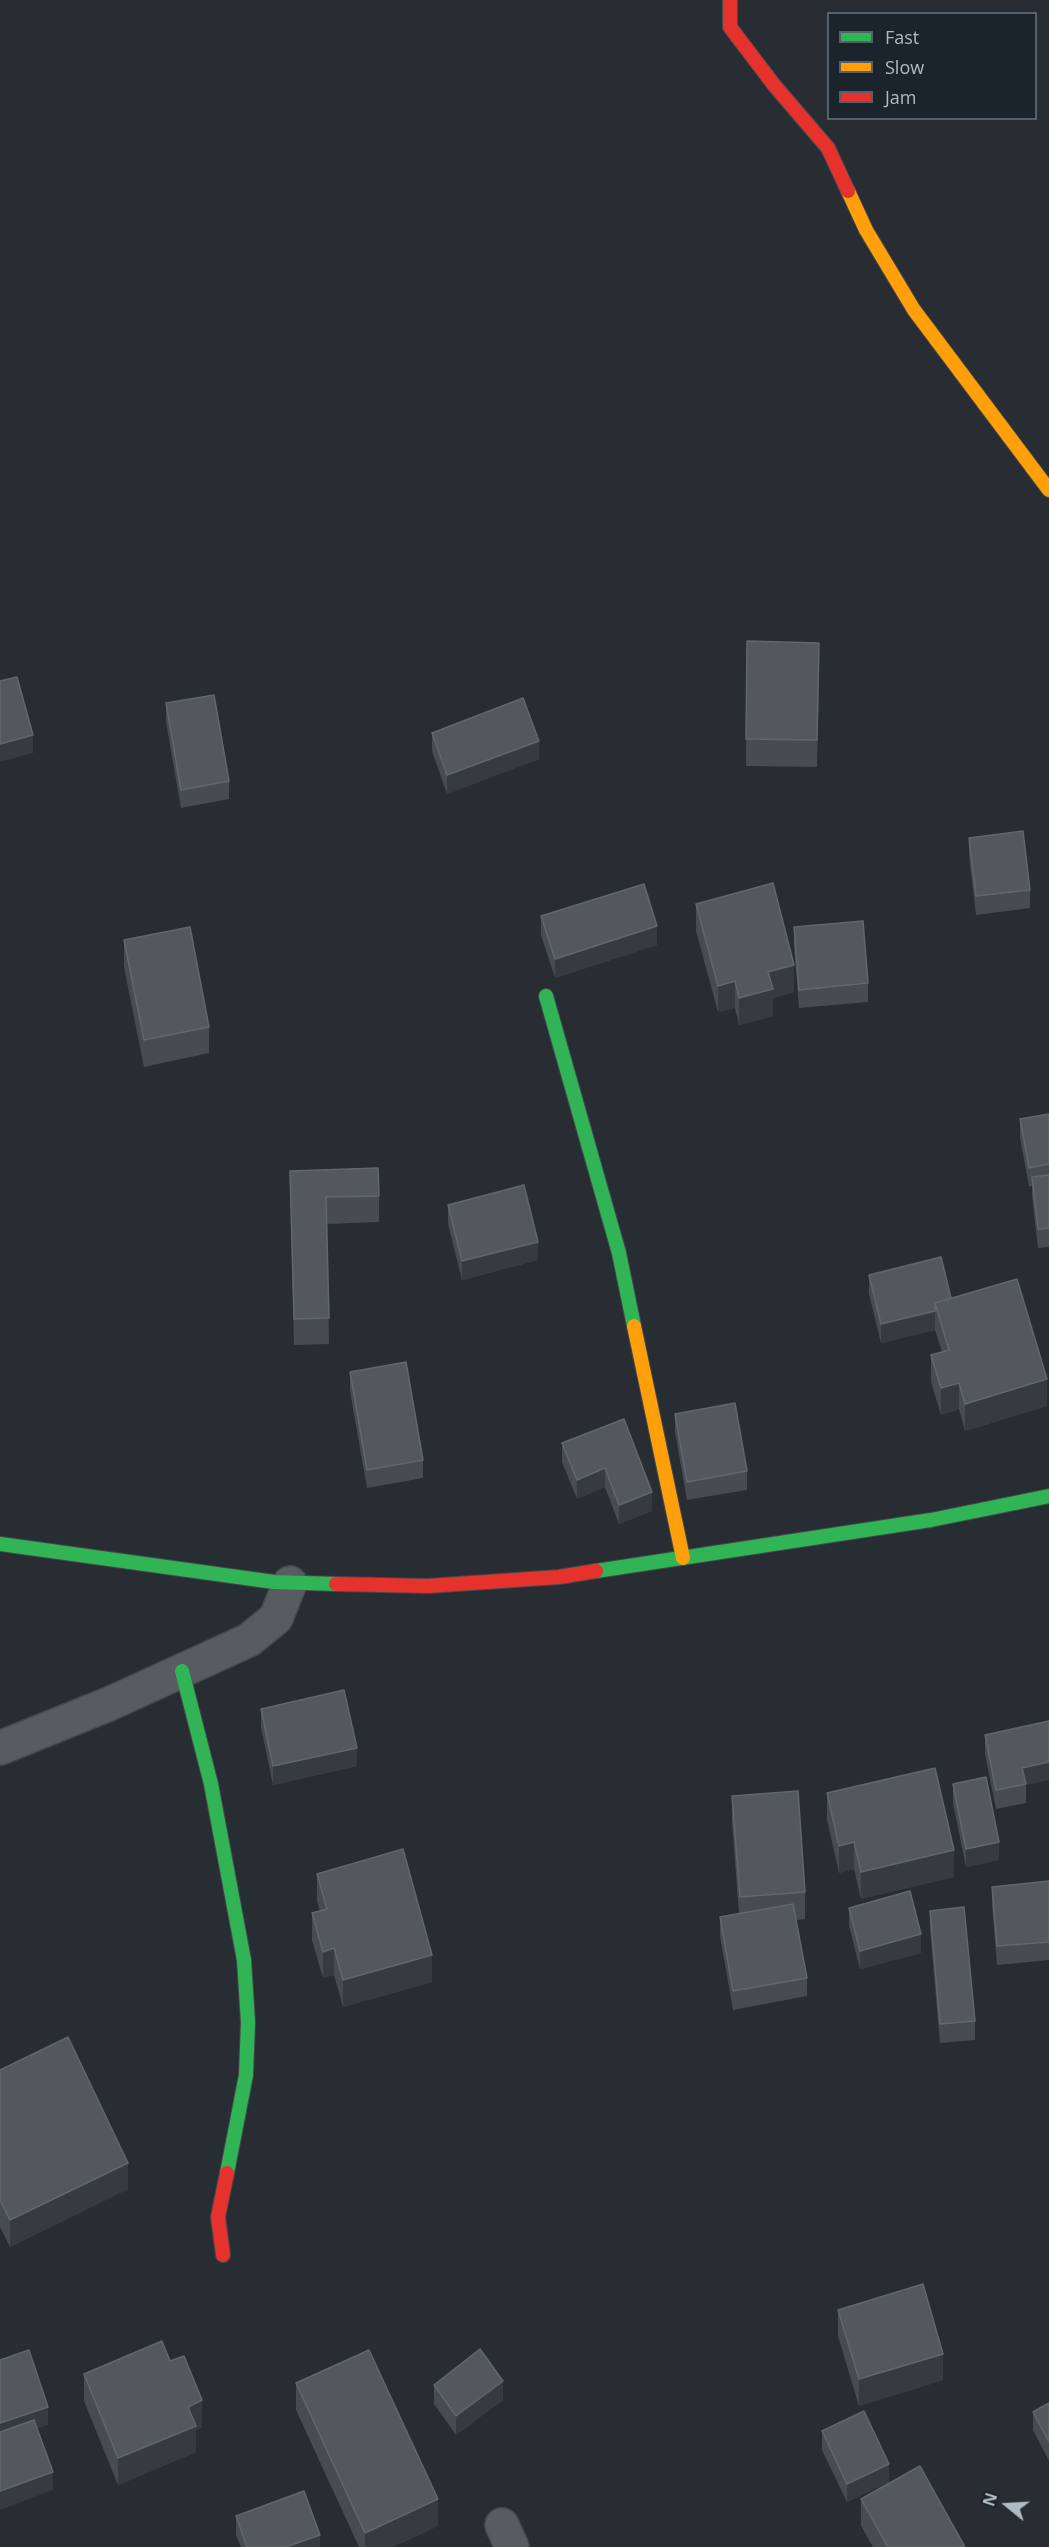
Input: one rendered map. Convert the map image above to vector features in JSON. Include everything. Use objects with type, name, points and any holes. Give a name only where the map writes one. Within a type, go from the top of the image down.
[{"type":"street","points":[[730,0],[730,27],[774,85],[828,148],[866,230],[914,310],[1049,490]]},
{"type":"street","points":[[546,996],[619,1252],[683,1558]]},
{"type":"street","points":[[0,1544],[290,1583],[428,1586],[559,1577],[931,1520],[1049,1496]]},
{"type":"street","points":[[0,1748],[109,1704],[249,1640],[276,1618],[290,1583]]},
{"type":"street","points":[[182,1671],[211,1784],[244,1960],[249,2022],[246,2075],[218,2217],[223,2255]]},
{"type":"building","points":[[747,641],[819,643],[817,740],[746,739]]},
{"type":"building","points":[[17,677],[33,735],[0,744],[0,681]]},
{"type":"building","points":[[214,695],[229,781],[181,790],[166,703]]},
{"type":"building","points":[[523,698],[539,741],[447,775],[432,733]]},
{"type":"building","points":[[1023,831],[1030,890],[976,896],[969,838]]},
{"type":"building","points":[[773,883],[794,965],[768,972],[773,989],[739,998],[735,981],[718,986],[696,904]]},
{"type":"building","points":[[644,884],[657,926],[555,959],[541,916]]},
{"type":"building","points":[[863,921],[868,983],[799,990],[794,927]]},
{"type":"building","points":[[190,927],[209,1027],[144,1040],[124,940]]},
{"type":"building","points":[[1049,1114],[1049,1164],[1029,1168],[1020,1119]]},
{"type":"building","points":[[378,1168],[379,1196],[326,1197],[329,1318],[294,1319],[290,1171]]},
{"type":"building","points":[[1049,1175],[1049,1228],[1038,1229],[1032,1177]]},
{"type":"building","points":[[524,1185],[538,1242],[462,1261],[448,1205]]},
{"type":"building","points":[[941,1257],[951,1298],[935,1303],[935,1311],[881,1324],[869,1275]]},
{"type":"building","points":[[1017,1279],[1047,1379],[965,1404],[959,1383],[941,1388],[931,1355],[949,1350],[935,1303]]},
{"type":"building","points":[[406,1362],[423,1460],[367,1470],[350,1372]]},
{"type":"building","points":[[735,1403],[747,1471],[687,1482],[675,1414]]},
{"type":"building","points":[[624,1419],[652,1492],[619,1505],[605,1468],[577,1480],[562,1443]]},
{"type":"building","points":[[344,1690],[357,1748],[273,1766],[261,1709]]},
{"type":"building","points":[[1049,1721],[1049,1762],[1022,1768],[1026,1784],[996,1790],[985,1735]]},
{"type":"building","points":[[935,1768],[954,1850],[861,1872],[854,1842],[839,1846],[827,1793]]},
{"type":"building","points":[[986,1777],[999,1842],[966,1849],[953,1784]]},
{"type":"building","points":[[798,1791],[805,1892],[740,1897],[732,1796]]},
{"type":"building","points":[[403,1849],[432,1955],[343,1980],[334,1948],[323,1952],[312,1913],[327,1909],[317,1874]]},
{"type":"building","points":[[1049,1881],[1049,1942],[997,1946],[992,1887]]},
{"type":"building","points":[[910,1891],[921,1934],[860,1951],[849,1908]]},
{"type":"building","points":[[793,1904],[807,1978],[733,1991],[720,1917]]},
{"type":"building","points":[[964,1907],[975,2021],[940,2024],[930,1911]]},
{"type":"building","points":[[68,2037],[128,2163],[10,2220],[0,2200],[0,2070]]},
{"type":"building","points":[[923,2284],[943,2354],[859,2379],[838,2310]]},
{"type":"building","points":[[162,2341],[170,2361],[184,2356],[202,2400],[188,2407],[196,2426],[118,2458],[84,2374]]},
{"type":"building","points":[[480,2349],[503,2381],[456,2416],[434,2385]]},
{"type":"building","points":[[29,2350],[48,2407],[0,2423],[0,2360]]},
{"type":"building","points":[[369,2350],[438,2499],[365,2533],[296,2383]]},
{"type":"building","points":[[1049,2403],[1049,2442],[1033,2412]]},
{"type":"building","points":[[864,2411],[889,2464],[847,2484],[822,2431]]},
{"type":"building","points":[[34,2420],[53,2472],[0,2491],[0,2432]]},
{"type":"building","points":[[920,2466],[965,2547],[888,2547],[861,2499]]},
{"type":"building","points":[[304,2491],[320,2535],[286,2547],[247,2547],[236,2516]]},
{"type":"traffic: fast","points":[[546,996],[619,1253],[634,1326]]},
{"type":"traffic: fast","points":[[596,1571],[931,1520],[1049,1496]]},
{"type":"traffic: fast","points":[[0,1544],[274,1582],[336,1584]]},
{"type":"traffic: fast","points":[[182,1671],[211,1784],[244,1960],[248,2022],[246,2075],[227,2173]]},
{"type":"traffic: slow","points":[[848,191],[866,230],[914,310],[1049,490]]},
{"type":"traffic: slow","points":[[634,1326],[683,1558]]},
{"type":"traffic: jam","points":[[730,0],[730,27],[774,85],[828,148],[848,191]]},
{"type":"traffic: jam","points":[[336,1584],[428,1586],[559,1577],[596,1571]]},
{"type":"traffic: jam","points":[[223,2255],[218,2217],[227,2173]]}]
